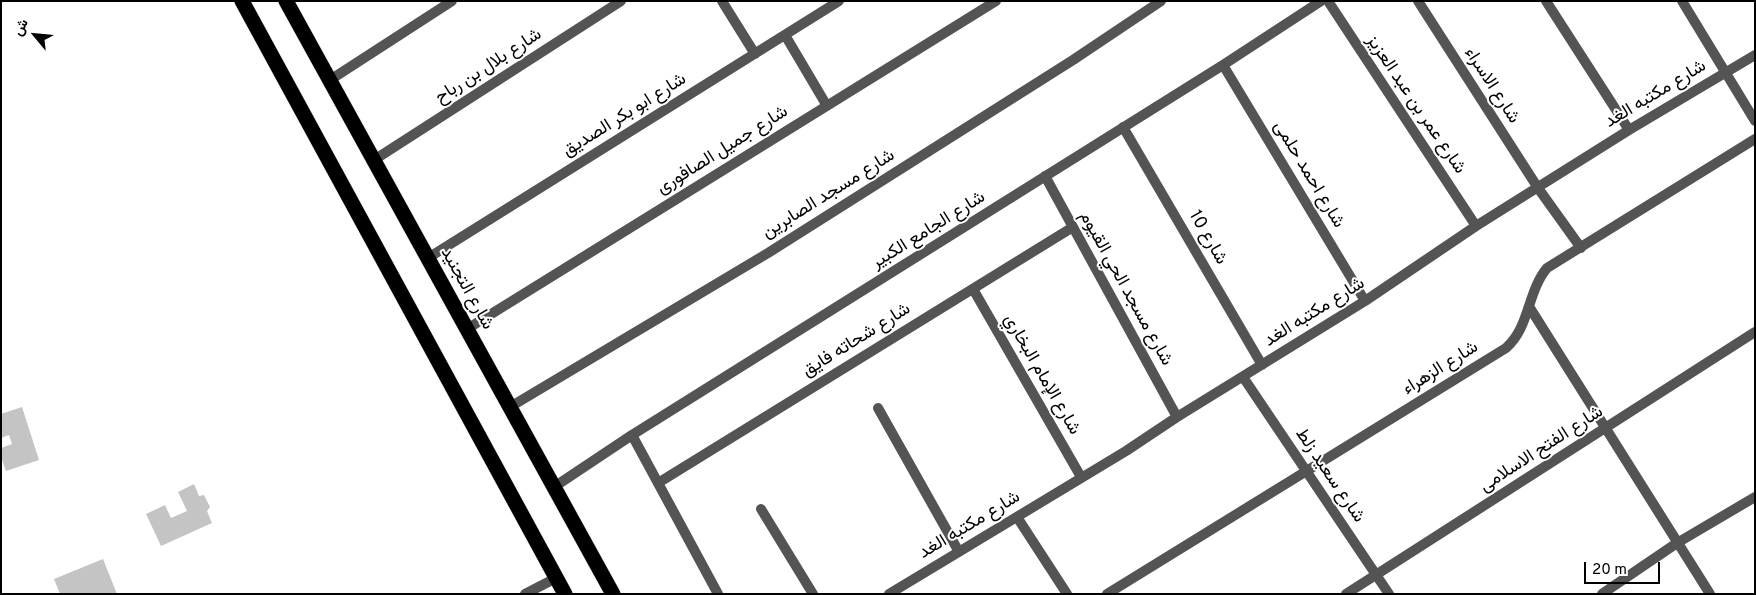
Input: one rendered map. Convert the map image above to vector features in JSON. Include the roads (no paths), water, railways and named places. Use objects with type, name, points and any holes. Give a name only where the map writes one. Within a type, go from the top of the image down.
[{"type":"highway","points":[[242,1],[565,594]]},
{"type":"highway","name":"شارع التجنيد","points":[[286,1],[612,594]]},
{"type":"street","points":[[330,80],[452,1]]},
{"type":"street","name":"شارع بلال بن رباح","points":[[374,160],[621,1]]},
{"type":"street","points":[[722,1],[755,54]]},
{"type":"street","name":"شارع ابو بكر الصديق","points":[[428,258],[839,1]]},
{"type":"street","name":"شارع جميل الصافورى","points":[[467,329],[996,1]]},
{"type":"street","name":"شارع مسجد الصابرين","points":[[510,407],[768,253],[1073,60],[1161,1]]},
{"type":"street","name":"شارع الجامع الكبير","points":[[554,487],[632,435],[1224,65],[1321,1]]},
{"type":"street","name":"شارع عمر بن عبد العزيز","points":[[1328,1],[1476,226]]},
{"type":"street","name":"شارع الاسراء","points":[[1418,1],[1538,188],[1581,248]]},
{"type":"street","points":[[1546,1],[1630,130]]},
{"type":"street","points":[[1682,1],[1755,121]]},
{"type":"street","points":[[786,35],[827,106]]},
{"type":"street","name":"شارع مكتبه الغد","points":[[889,594],[1126,451],[1177,417],[1365,301],[1476,226],[1755,55]]},
{"type":"street","name":"شارع احمد حلمى","points":[[1224,65],[1365,301]]},
{"type":"street","name":"شارع 10","points":[[1124,127],[1262,365]]},
{"type":"street","name":"شارع الزهراء","points":[[1107,594],[1506,348],[1514,340],[1530,308],[1538,278],[1547,268],[1755,139]]},
{"type":"street","name":"شارع مسجد الحي القيوم","points":[[1045,176],[1177,417]]},
{"type":"street","name":"شارع شحاته فايق","points":[[658,483],[1073,227]]},
{"type":"street","name":"شارع الإمام البخاري","points":[[973,289],[1081,477]]},
{"type":"street","points":[[1530,308],[1710,594]]},
{"type":"street","name":"شارع الفتح الاسلامى","points":[[1346,594],[1755,332]]},
{"type":"street","name":"شارع سعيد زلط","points":[[1243,377],[1389,594]]},
{"type":"street","points":[[878,408],[958,552]]},
{"type":"street","points":[[632,435],[718,594]]},
{"type":"street","points":[[1602,594],[1678,543],[1755,497]]},
{"type":"street","points":[[762,509],[813,594]]},
{"type":"street","points":[[1016,518],[1067,594]]},
{"type":"street","points":[[525,594],[556,578]]}]
